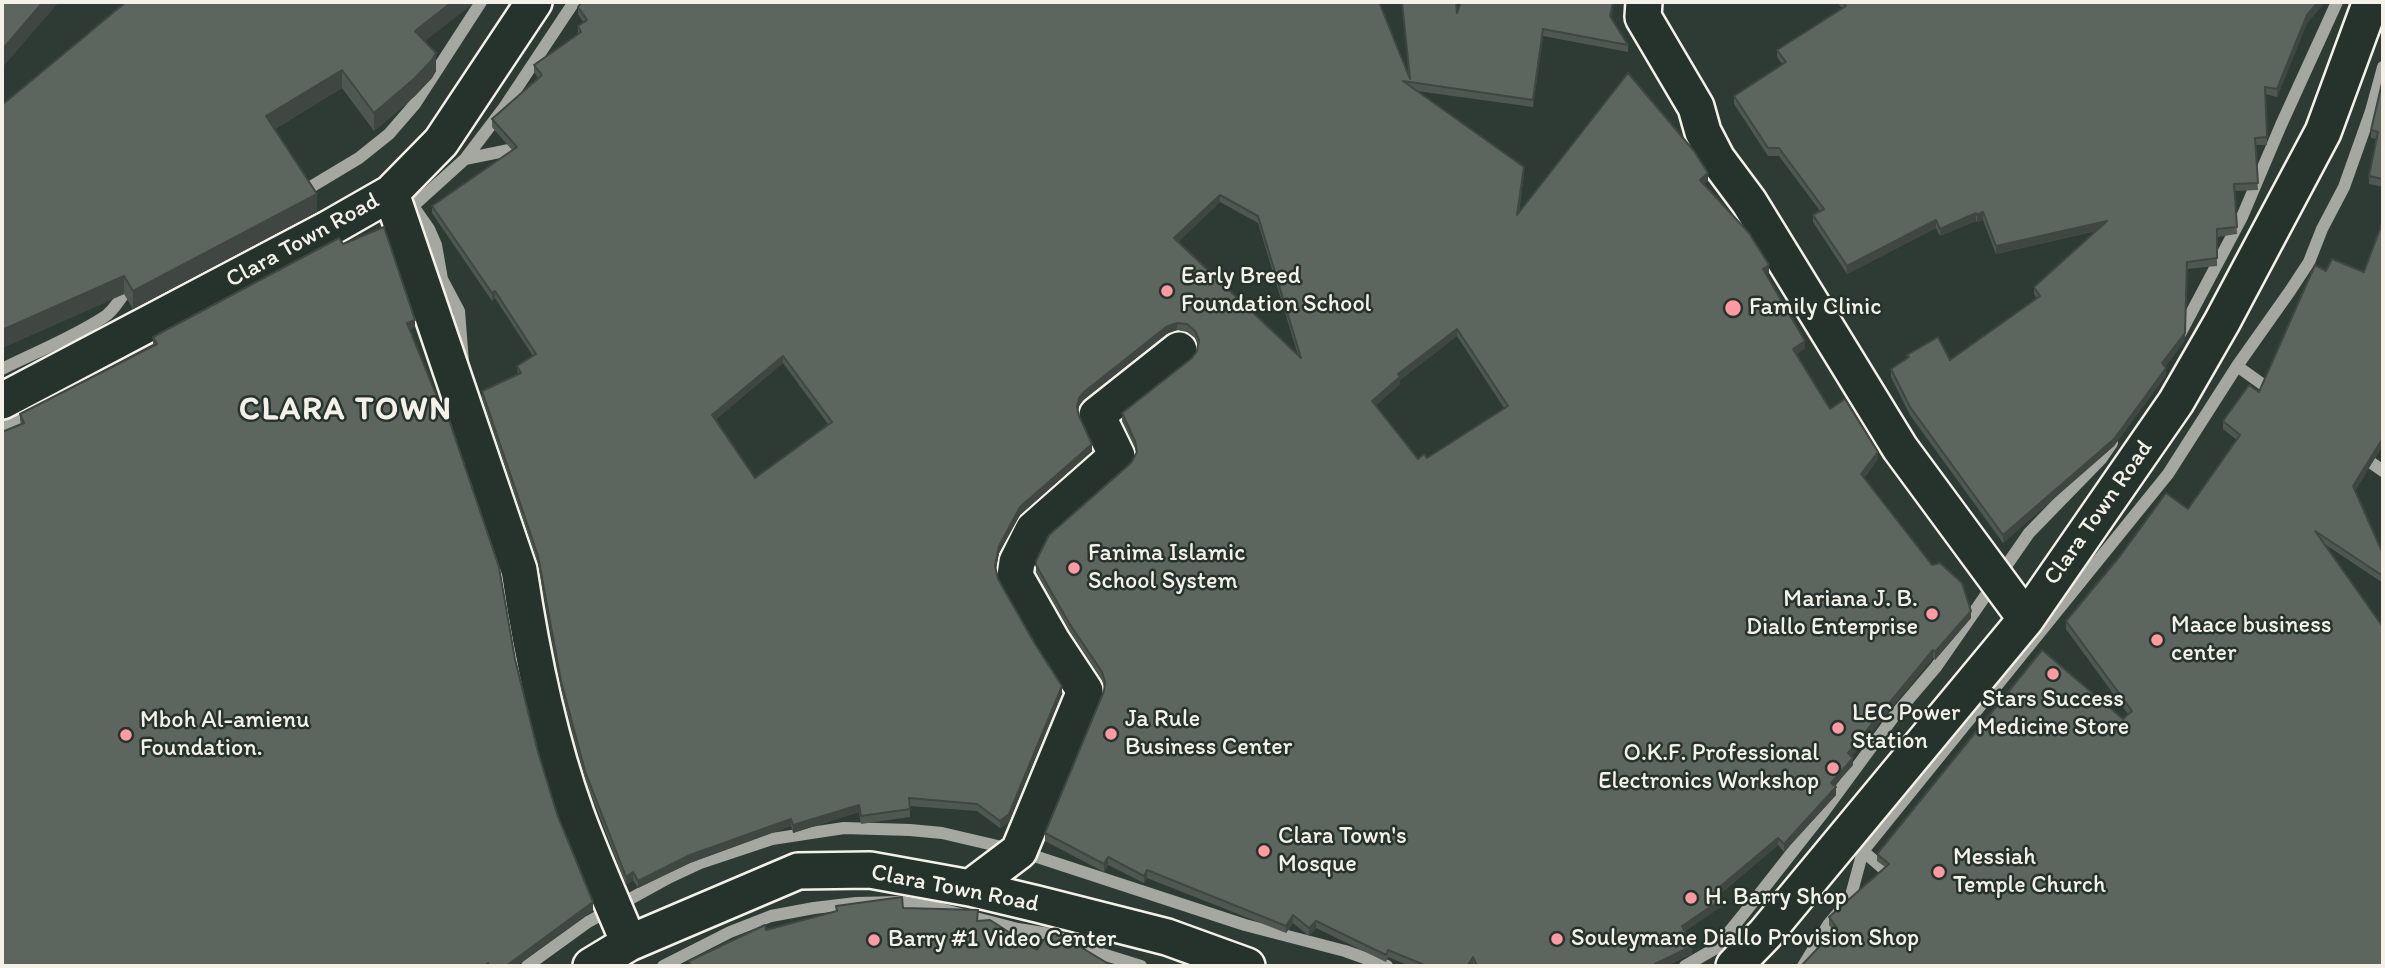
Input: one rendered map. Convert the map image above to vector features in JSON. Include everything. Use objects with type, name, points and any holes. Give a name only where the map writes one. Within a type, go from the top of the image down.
[{"type":"street","name":"Clara Town Road","points":[[2,401],[317,235],[391,193],[441,142],[534,2]]},
{"type":"street","points":[[1644,2],[1643,17],[1696,107],[1703,132],[1717,159],[1749,202],[1900,448],[2026,619]]},
{"type":"street","name":"Clara Town Road","points":[[1734,966],[1765,934],[2026,619],[2176,402],[2222,322],[2323,132],[2373,2]]},
{"type":"street","points":[[391,193],[519,570],[527,624],[576,813],[629,943]]},
{"type":"street","points":[[971,888],[1019,851],[1085,691],[1052,641],[1015,576],[1017,562],[1032,530],[1117,456],[1097,415],[1179,350]]},
{"type":"street","name":"Clara Town Road","points":[[591,966],[629,943],[798,871],[870,870],[971,888],[1167,937],[1247,966]]},
{"type":"building","points":[[2,2],[43,2],[2,50]]},
{"type":"building","points":[[126,2],[452,2],[415,31],[436,53],[432,60],[374,113],[342,70],[266,116],[317,194],[133,291],[124,276],[2,330],[2,105]]},
{"type":"building","points":[[582,2],[1379,2],[1410,79],[1402,2],[1456,2],[1457,13],[1461,2],[1613,2],[1610,16],[1628,45],[1543,29],[1533,100],[1403,81],[1524,167],[1517,215],[1628,73],[1694,151],[1708,173],[1700,180],[1749,233],[1769,265],[1763,269],[1805,341],[1793,349],[1830,409],[1845,399],[1878,452],[1861,474],[1932,565],[1940,563],[1962,583],[1971,611],[1935,652],[1933,650],[1848,753],[1853,758],[1831,783],[1836,787],[1784,844],[1778,838],[1716,890],[1722,899],[1682,926],[1692,946],[1655,964],[1656,966],[1477,966],[1473,957],[1467,966],[1427,966],[1388,950],[1386,955],[1316,921],[1309,928],[1293,915],[1286,926],[1147,870],[1144,876],[1108,857],[1104,864],[1045,833],[1104,691],[1105,682],[1102,672],[1069,623],[1036,561],[1049,535],[1131,463],[1137,452],[1122,413],[1192,358],[1197,351],[1199,340],[1195,331],[1187,324],[1177,323],[1166,327],[1079,398],[1079,416],[1092,444],[1020,507],[999,546],[995,566],[998,579],[1062,686],[1009,814],[1000,821],[977,804],[909,798],[910,809],[861,816],[859,805],[793,825],[791,819],[690,855],[638,881],[633,872],[626,877],[585,771],[561,681],[538,556],[482,391],[521,373],[517,366],[536,354],[495,291],[492,293],[432,206],[517,147],[492,119],[542,75],[534,65],[581,32],[578,26],[587,20],[578,7]],"holes":[[[1220,195],[1258,216],[1301,358],[1174,238]],[[1457,329],[1508,406],[1427,458],[1424,454],[1418,459],[1372,401],[1400,377],[1398,374]],[[783,356],[832,422],[755,478],[712,415]]]},
{"type":"building","points":[[1843,2],[2318,2],[2307,15],[2277,89],[2265,87],[2267,137],[2255,138],[2258,183],[2234,184],[2237,227],[2217,229],[2217,258],[2187,262],[2185,333],[2162,363],[2166,368],[2114,439],[2003,535],[1910,407],[1891,369],[1909,357],[1907,355],[1938,337],[1950,360],[2040,296],[2034,287],[2107,221],[1996,246],[1983,212],[1977,215],[1976,213],[1940,229],[1936,220],[1847,266],[1813,215],[1824,209],[1779,148],[1768,148],[1734,96],[1786,62],[1777,50],[1846,6]]},
{"type":"building","points":[[2382,83],[2383,179],[2369,176],[2378,132],[2371,130]]},
{"type":"building","points":[[2383,221],[2383,438],[2353,486],[2383,554],[2383,576],[2315,531],[2383,627],[2383,966],[1801,966],[1837,928],[1829,917],[1889,864],[1877,854],[2042,650],[2123,719],[2132,711],[2066,621],[2120,556],[2166,493],[2188,509],[2240,435],[2223,421],[2249,385],[2259,392],[2315,265],[2326,271],[2332,259],[2364,272]]},
{"type":"building","points":[[384,227],[415,320],[407,323],[442,409],[445,408],[499,567],[515,659],[538,752],[557,814],[593,902],[506,966],[490,966],[488,963],[485,966],[2,966],[2,432],[24,423],[20,414],[157,344],[153,337],[339,238],[343,244]]},
{"type":"building","points":[[902,897],[903,908],[978,910],[977,921],[990,920],[1037,950],[1051,929],[1112,966],[691,966],[689,961],[765,925],[766,930],[837,911],[836,906]]},
{"type":"waterway","points":[[299,194],[359,158],[389,134],[415,104],[481,2]]},
{"type":"waterway","points":[[402,216],[465,159],[503,109],[574,2]]},
{"type":"waterway","points":[[2179,336],[2242,217],[2337,2]]},
{"type":"waterway","points":[[1803,966],[1828,925],[1850,899],[1863,851],[2168,474],[2237,366],[2309,262],[2322,229],[2344,187],[2371,111],[2383,67]]},
{"type":"waterway","points":[[465,159],[514,149],[525,142]]},
{"type":"waterway","points":[[413,206],[429,229],[436,245],[442,279],[459,311],[463,362]]},
{"type":"waterway","points":[[2,369],[92,325],[112,310],[133,285]]},
{"type":"waterway","points":[[2237,366],[2276,394]]},
{"type":"waterway","points":[[2,428],[32,412]]},
{"type":"waterway","points":[[1685,966],[1716,948],[1823,813],[1895,715],[1936,667],[2029,533],[2101,459],[2112,443]]},
{"type":"waterway","points":[[2359,454],[2383,471]]},
{"type":"waterway","points":[[527,966],[588,922],[700,863],[772,839],[844,828],[942,833],[1019,851],[1245,925],[1345,951],[1387,966]]},
{"type":"waterway","points":[[1863,851],[1894,878]]},
{"type":"waterway","points":[[663,966],[730,932],[771,916],[856,903],[900,902],[1050,934],[1141,966]]},
{"type":"place","name":"Early Breed Foundation School","points":[[1167,291]]},
{"type":"place","name":"Family Clinic","points":[[1733,308]]},
{"type":"place","name":"Fanima Islamic School System","points":[[1074,568]]},
{"type":"place","name":"Mariana J. B. Diallo Enterprise","points":[[1932,614]]},
{"type":"place","name":"Maace business center","points":[[2157,640]]},
{"type":"place","name":"Stars Success Medicine Store","points":[[2053,674]]},
{"type":"place","name":"LEC Power Station","points":[[1838,728]]},
{"type":"place","name":"Ja Rule Business Center","points":[[1111,734]]},
{"type":"place","name":"Mboh Al-amienu Foundation.","points":[[126,735]]},
{"type":"place","name":"O.K.F. Professional Electronics Workshop","points":[[1833,768]]},
{"type":"place","name":"Clara Town's Mosque","points":[[1264,851]]},
{"type":"place","name":"Messiah Temple Church","points":[[1939,872]]},
{"type":"place","name":"H. Barry Shop","points":[[1691,898]]},
{"type":"place","name":"Souleymane Diallo Provision Shop","points":[[1557,939]]},
{"type":"place","name":"Barry #1 Video Center","points":[[874,940]]},
{"type":"district","name":"CLARA TOWN","points":[[346,411]]}]
